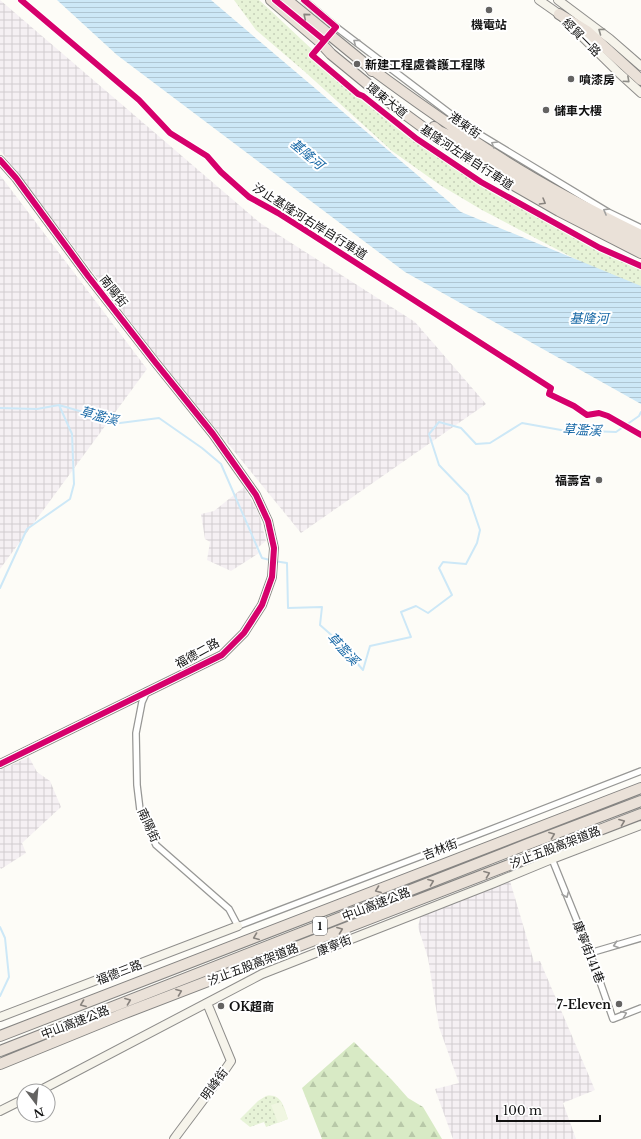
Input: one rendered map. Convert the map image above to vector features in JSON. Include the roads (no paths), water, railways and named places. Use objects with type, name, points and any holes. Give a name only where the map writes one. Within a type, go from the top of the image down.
[{"type":"highway","name":"環東大道","points":[[271,0],[319,41],[331,54],[432,134],[505,180],[559,211],[641,253]]},
{"type":"highway","points":[[287,0],[369,67],[382,84],[442,128],[450,136]]},
{"type":"highway","points":[[559,14],[587,31],[641,80]]},
{"type":"highway","points":[[319,41],[334,49],[379,87],[439,131],[450,136],[508,174],[598,223],[641,244]]},
{"type":"highway","name":"環東大道","points":[[369,67],[436,116],[502,159],[577,202],[641,235]]},
{"type":"highway","name":"汐止五股高架道路","points":[[571,816],[641,785]]},
{"type":"highway","name":"中山高速公路","points":[[0,1036],[641,788]]},
{"type":"highway","name":"中山高速公路","points":[[0,1051],[641,801]]},
{"type":"highway","name":"汐止五股高架道路","points":[[0,1064],[128,1012],[641,814]]},
{"type":"street","name":"港東街","points":[[304,0],[336,27],[469,128],[608,212],[641,228]]},
{"type":"street","name":"經貿一路","points":[[539,0],[559,14],[608,63],[641,93]]},
{"type":"street","name":"經貿一路","points":[[558,0],[610,39],[641,66]]},
{"type":"street","name":"南陽街","points":[[0,160],[16,178],[88,276],[213,434]]},
{"type":"street","name":"福德二路","points":[[0,764],[222,655],[244,633],[262,605],[272,577],[274,548],[268,522],[256,496],[213,434]]},
{"type":"street","name":"南陽街","points":[[147,691],[142,702],[136,733],[137,784],[140,810],[156,845],[230,909],[238,926]]},
{"type":"street","name":"吉林街","points":[[238,926],[641,771]]},
{"type":"street","name":"康寧街","points":[[54,1083],[262,974],[641,825]]},
{"type":"street","name":"康寧街141巷","points":[[552,859],[590,953],[613,1019],[641,1008]]},
{"type":"street","name":"福德三路","points":[[0,1017],[238,926]]},
{"type":"street","points":[[590,953],[641,938]]},
{"type":"street","name":"明峰街","points":[[174,1139],[231,1061],[207,1003]]},
{"type":"street","points":[[0,1111],[16,1103]]},
{"type":"water","name":"基隆河","points":[[57,0],[211,0],[461,212],[641,286],[641,404],[405,272],[117,55]]},
{"type":"waterway","name":"草濫溪","points":[[0,408],[37,409],[59,405],[120,423],[159,418],[202,448],[221,464],[262,558],[270,560]]},
{"type":"waterway","name":"草濫溪","points":[[0,588],[27,529],[70,499],[74,484],[72,434],[59,405]]},
{"type":"waterway","name":"草濫溪","points":[[274,561],[287,563],[288,608],[322,607],[320,625],[336,639],[363,670],[370,646],[411,637],[401,612],[416,606],[428,613],[452,595],[439,568],[443,562],[466,564],[477,543],[480,530],[468,495],[439,465],[429,434],[439,422],[461,428],[476,444],[490,443],[522,423],[561,430],[616,432],[639,416],[641,412]]},
{"type":"waterway","name":"草濫溪","points":[[0,927],[5,938],[9,977],[0,996]]},
{"type":"place","name":"機電站","points":[[489,10]]},
{"type":"place","name":"新建工程處養護工程隊","points":[[357,64]]},
{"type":"place","name":"噴漆房","points":[[571,79]]},
{"type":"place","name":"儲車大樓","points":[[546,110]]},
{"type":"place","name":"福壽宮","points":[[599,480]]},
{"type":"place","name":"7-Eleven","points":[[619,1004]]},
{"type":"place","name":"OK超商","points":[[221,1006]]}]
